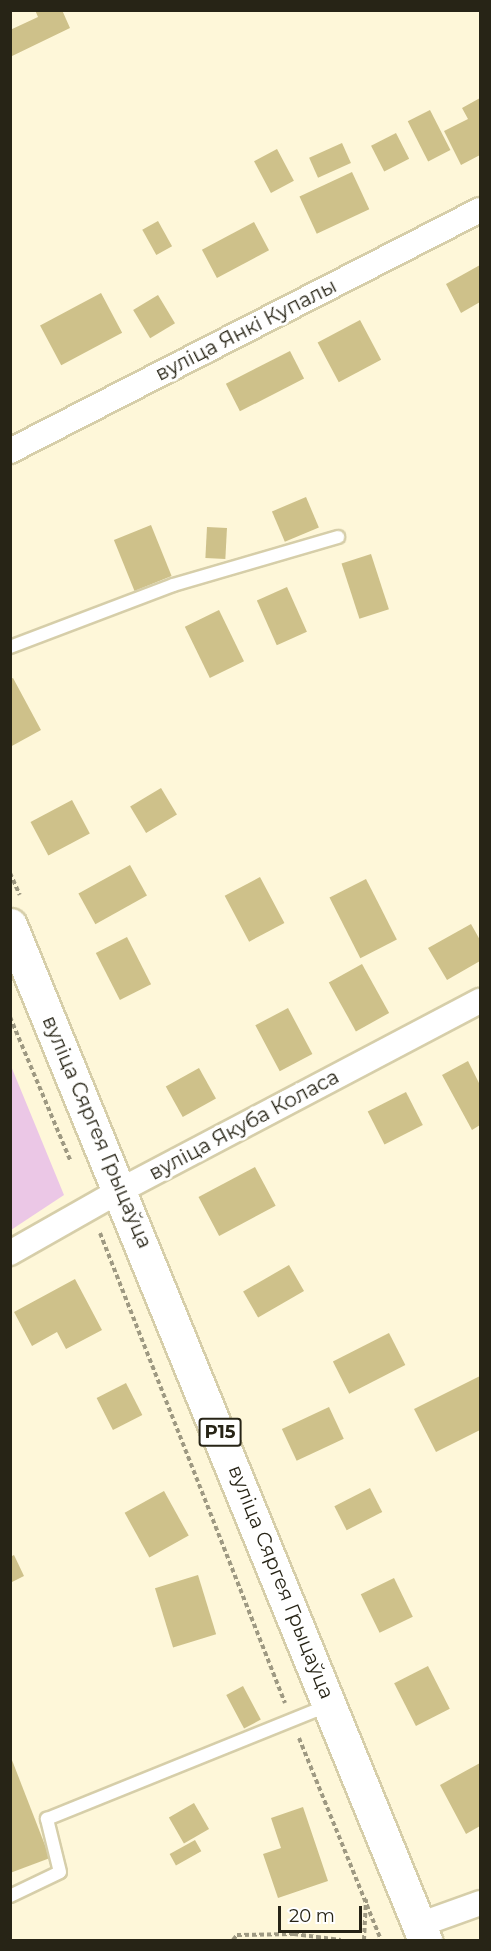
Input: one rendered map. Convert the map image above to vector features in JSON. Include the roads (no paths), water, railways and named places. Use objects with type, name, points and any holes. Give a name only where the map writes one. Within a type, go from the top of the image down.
[{"type":"main road","name":"вуліца Сяргея Грыцаўца","points":[[10,926],[121,1190],[422,1933]]},
{"type":"street","name":"вуліца Янкі Купалы","points":[[10,451],[480,210]]},
{"type":"street","name":"вуліца Якуба Коласа","points":[[10,1253],[121,1190],[480,1001]]},
{"type":"street","points":[[422,1933],[480,1903]]},
{"type":"lane","points":[[10,646],[173,585],[338,537]]},
{"type":"lane","points":[[10,1896],[60,1872],[47,1820],[331,1704]]}]
